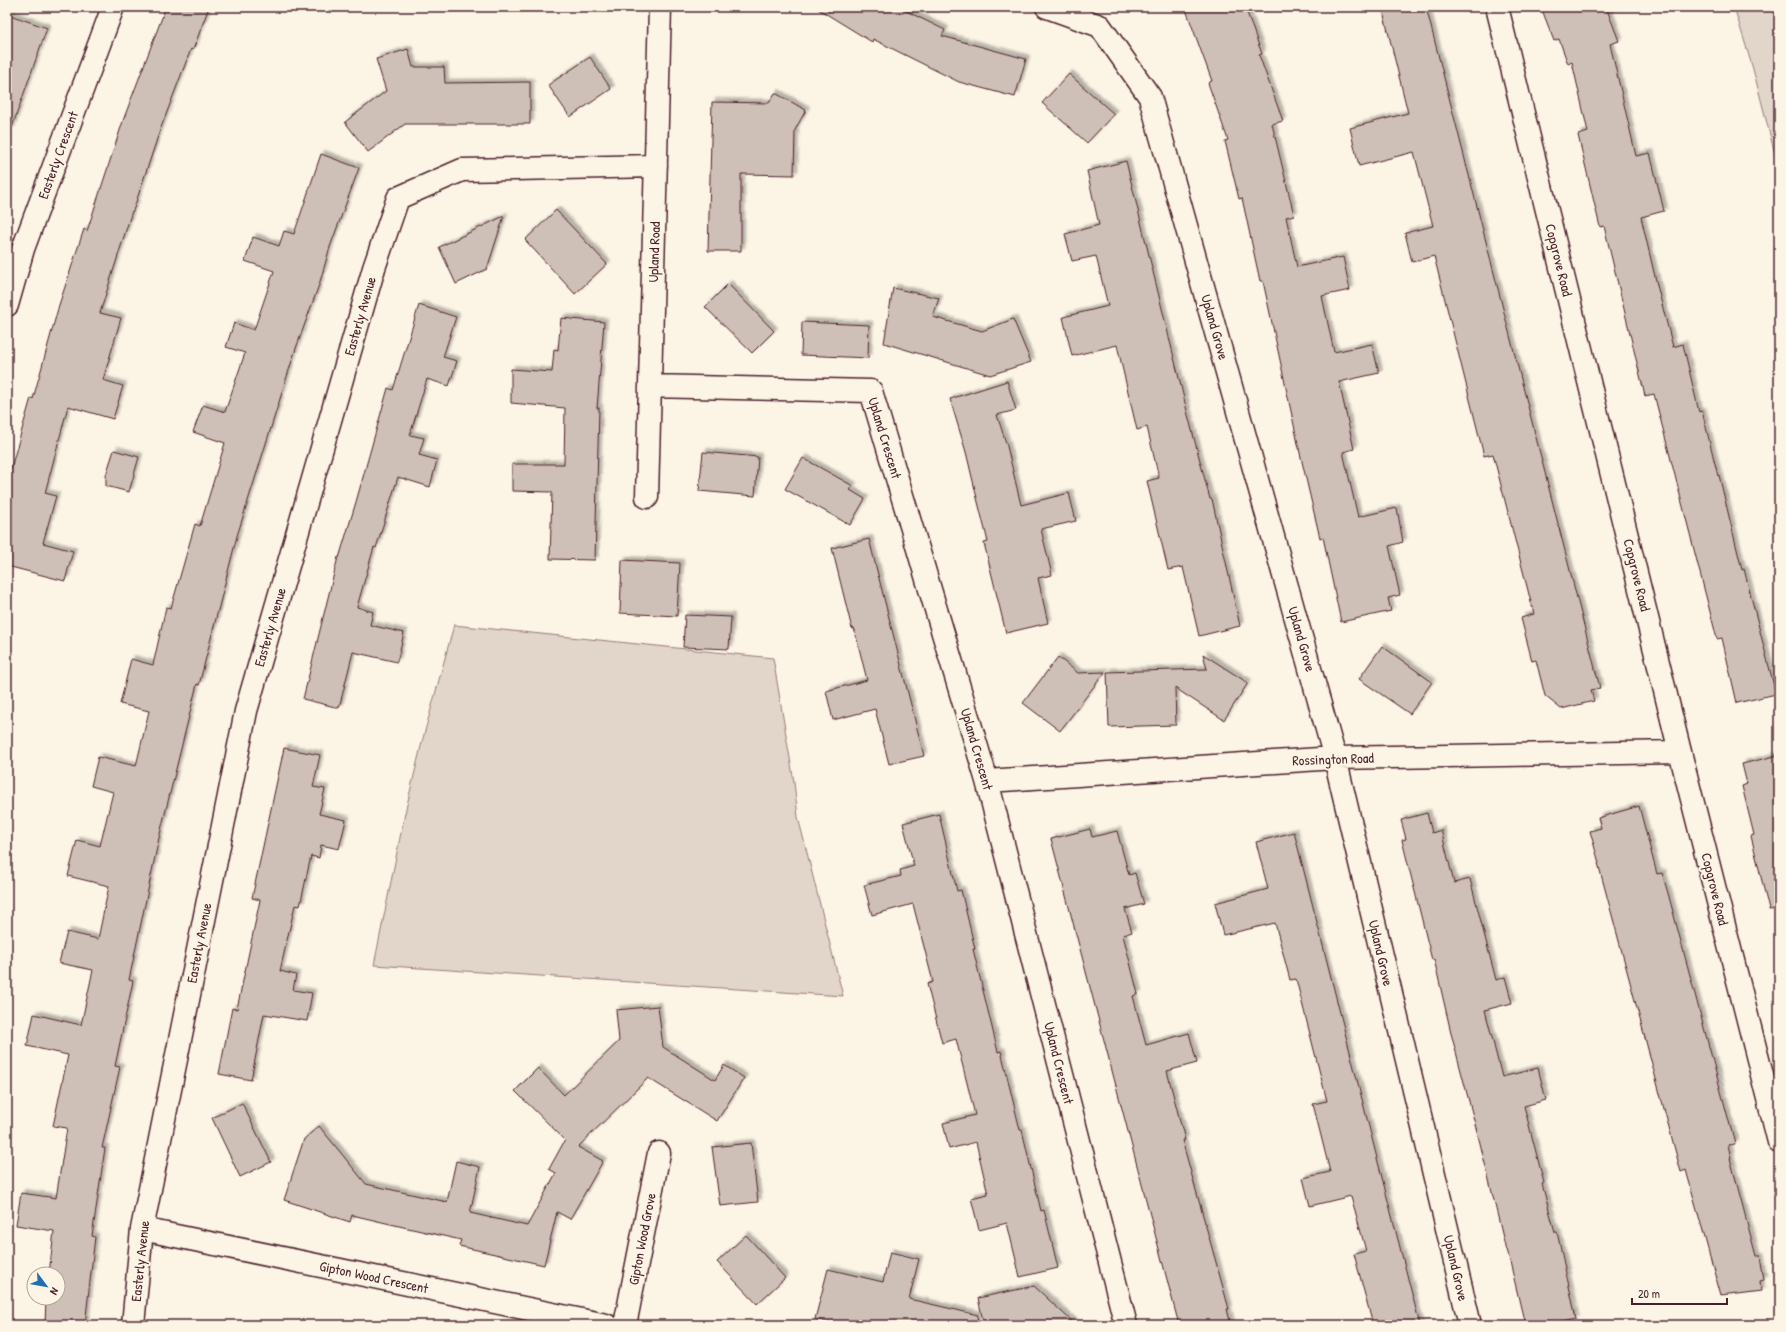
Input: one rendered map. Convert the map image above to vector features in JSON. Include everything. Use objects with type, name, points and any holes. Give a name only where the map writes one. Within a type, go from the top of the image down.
[{"type":"street","name":"Easterly Crescent","points":[[7,305],[24,248],[113,7]]},
{"type":"street","name":"Upland Road","points":[[647,497],[660,7]]},
{"type":"street","name":"Upland Grove","points":[[1047,7],[1100,26],[1150,97],[1335,758],[1470,1325]]},
{"type":"street","name":"Copgrove Road","points":[[1497,7],[1680,752],[1779,1142]]},
{"type":"street","name":"Easterly Avenue","points":[[133,1325],[142,1229],[246,711],[372,275],[398,198],[462,170],[656,166]]},
{"type":"street","name":"Upland Crescent","points":[[650,386],[871,391],[987,781],[1126,1325]]},
{"type":"street","name":"Rossington Road","points":[[987,781],[1335,758],[1680,752]]},
{"type":"street","name":"Gipton Wood Grove","points":[[626,1325],[659,1154]]},
{"type":"street","name":"Gipton Wood Crescent","points":[[142,1229],[606,1325]]},
{"type":"shaded area","points":[[1734,7],[1773,7],[1779,26],[1779,170],[1753,69]]},
{"type":"shaded area","points":[[454,625],[773,658],[794,782],[798,817],[843,996],[374,965],[405,813],[422,742]]},
{"type":"building","points":[[166,7],[209,7],[193,50],[191,49],[159,133],[132,211],[100,313],[121,318],[103,380],[123,386],[113,419],[68,406],[45,493],[56,496],[43,543],[73,551],[65,581],[7,566],[7,482],[31,398],[33,399],[59,305],[84,229],[87,231],[124,118]]},
{"type":"building","points":[[815,7],[898,7],[945,30],[942,36],[1026,59],[1015,97],[959,82],[873,39],[872,42]]},
{"type":"building","points":[[1185,7],[1245,7],[1262,54],[1259,55],[1283,121],[1272,124],[1294,215],[1286,217],[1297,267],[1343,257],[1350,290],[1322,296],[1334,352],[1372,344],[1379,373],[1339,382],[1354,449],[1343,452],[1358,517],[1397,508],[1403,542],[1389,546],[1400,595],[1388,598],[1391,611],[1341,622],[1323,537],[1320,538],[1300,453],[1263,281],[1260,281],[1242,198],[1239,199],[1225,141],[1228,140],[1208,83],[1212,81]]},
{"type":"building","points":[[1382,7],[1426,7],[1600,688],[1591,690],[1594,701],[1561,709],[1545,696],[1536,660],[1532,661],[1521,618],[1534,614],[1493,454],[1484,456],[1434,256],[1412,262],[1405,233],[1433,226],[1414,152],[1359,166],[1350,128],[1408,113]]},
{"type":"building","points":[[1541,7],[1606,7],[1619,41],[1610,44],[1636,156],[1650,153],[1664,211],[1641,217],[1656,281],[1673,347],[1683,344],[1699,412],[1702,411],[1742,570],[1744,569],[1776,694],[1737,703],[1722,638],[1717,639],[1654,394],[1645,396],[1604,226],[1600,227],[1578,135],[1588,132],[1572,62],[1568,64],[1559,39],[1554,41]]},
{"type":"building","points":[[7,14],[47,28],[11,130],[7,130]]},
{"type":"building","points":[[408,49],[413,67],[444,67],[445,83],[530,82],[530,124],[405,124],[368,152],[345,122],[386,91],[376,59]]},
{"type":"building","points":[[590,57],[611,89],[570,117],[548,85]]},
{"type":"building","points":[[1069,74],[1114,114],[1087,143],[1042,103]]},
{"type":"building","points":[[775,93],[806,110],[795,130],[794,175],[741,174],[741,251],[708,251],[712,102],[769,103]]},
{"type":"building","points":[[321,154],[359,168],[330,247],[319,285],[295,351],[237,536],[199,685],[197,684],[159,838],[129,980],[133,981],[115,1066],[120,1067],[102,1148],[105,1148],[92,1236],[95,1237],[85,1325],[45,1325],[46,1306],[66,1306],[66,1266],[50,1266],[54,1231],[16,1225],[21,1193],[56,1198],[67,1128],[53,1126],[68,1055],[27,1046],[34,1014],[81,1025],[93,970],[59,963],[67,932],[98,939],[109,886],[68,876],[77,840],[100,846],[113,792],[91,786],[98,757],[136,766],[149,711],[120,704],[131,659],[153,665],[166,607],[171,608],[195,524],[200,526],[225,443],[193,432],[203,405],[225,412],[245,353],[226,347],[234,323],[254,330],[274,271],[245,261],[253,237],[279,246],[284,231],[294,234]]},
{"type":"building","points":[[1126,161],[1188,415],[1210,499],[1212,499],[1240,626],[1199,636],[1183,567],[1168,570],[1147,481],[1159,478],[1147,427],[1137,430],[1117,345],[1072,356],[1063,317],[1108,306],[1096,256],[1072,261],[1065,234],[1099,225],[1087,171]]},
{"type":"building","points":[[556,210],[607,264],[575,294],[525,240]]},
{"type":"building","points":[[504,216],[487,269],[456,284],[439,247]]},
{"type":"building","points":[[728,284],[774,331],[752,353],[705,307]]},
{"type":"building","points":[[893,288],[939,298],[933,317],[982,331],[1013,319],[1031,362],[990,375],[884,343]]},
{"type":"building","points":[[419,305],[456,317],[443,357],[457,361],[449,386],[427,379],[410,435],[424,438],[419,455],[437,460],[430,487],[398,477],[376,548],[374,547],[357,607],[373,612],[370,625],[404,633],[397,662],[353,652],[339,708],[303,699],[338,557],[339,558],[356,502],[388,388],[393,390]]},
{"type":"building","points":[[561,318],[604,322],[597,408],[599,408],[595,560],[550,559],[552,492],[512,491],[512,464],[564,464],[565,408],[511,403],[511,369],[552,372],[554,349],[558,350]]},
{"type":"building","points":[[802,322],[869,325],[868,358],[801,355]]},
{"type":"building","points":[[1007,381],[1016,410],[997,415],[1007,446],[1021,505],[1069,493],[1076,521],[1041,529],[1052,575],[1038,578],[1048,623],[1006,633],[984,543],[988,542],[966,452],[950,399]]},
{"type":"building","points":[[114,450],[139,457],[129,492],[106,486],[106,475]]},
{"type":"building","points":[[703,452],[758,457],[755,496],[699,491]]},
{"type":"building","points":[[803,458],[853,486],[850,490],[865,499],[850,525],[785,489]]},
{"type":"building","points":[[869,539],[924,756],[889,764],[875,709],[833,720],[826,691],[867,680],[854,628],[852,629],[832,548]]},
{"type":"building","points":[[622,560],[680,563],[677,616],[620,613]]},
{"type":"building","points":[[685,615],[731,617],[729,649],[683,647]]},
{"type":"building","points":[[1382,646],[1432,682],[1410,714],[1359,679]]},
{"type":"building","points":[[1203,654],[1248,683],[1224,720],[1175,688],[1176,725],[1109,727],[1107,672],[1207,669]]},
{"type":"building","points":[[1058,657],[1078,673],[1105,672],[1060,731],[1023,703]]},
{"type":"building","points":[[284,748],[320,755],[313,787],[325,789],[319,814],[346,820],[339,849],[321,845],[319,858],[311,856],[300,906],[295,905],[280,971],[296,975],[293,990],[312,993],[307,1021],[264,1014],[251,1080],[219,1074],[232,1008],[237,1009],[260,900],[252,898]]},
{"type":"building","points":[[1779,755],[1779,909],[1769,910],[1751,836],[1754,835],[1742,786],[1747,784],[1742,764]]},
{"type":"building","points":[[1639,806],[1657,874],[1662,873],[1668,893],[1735,1144],[1728,1145],[1730,1158],[1756,1256],[1760,1256],[1764,1280],[1760,1281],[1761,1291],[1721,1296],[1686,1170],[1681,1172],[1598,863],[1590,831],[1601,828],[1598,818]]},
{"type":"building","points":[[1427,813],[1432,833],[1441,830],[1454,883],[1470,879],[1496,980],[1505,977],[1512,1003],[1485,1010],[1502,1077],[1538,1068],[1546,1100],[1524,1106],[1544,1183],[1542,1184],[1555,1232],[1557,1232],[1576,1318],[1544,1325],[1525,1325],[1507,1249],[1506,1250],[1452,1037],[1434,959],[1432,960],[1402,840],[1406,839],[1401,820]]},
{"type":"building","points":[[939,814],[957,891],[961,890],[975,949],[973,949],[998,1052],[1001,1051],[1020,1130],[1022,1130],[1041,1211],[1044,1210],[1058,1268],[1020,1277],[1007,1223],[979,1230],[971,1198],[988,1194],[976,1142],[949,1149],[943,1123],[975,1115],[956,1039],[942,1043],[927,984],[933,982],[913,904],[872,915],[864,885],[901,876],[900,870],[914,866],[903,823]]},
{"type":"building","points":[[1090,829],[1092,837],[1117,831],[1129,875],[1135,873],[1144,904],[1125,909],[1132,932],[1123,935],[1138,994],[1133,996],[1146,1045],[1189,1033],[1197,1063],[1167,1071],[1185,1140],[1182,1140],[1229,1309],[1227,1309],[1231,1325],[1179,1325],[1051,839]]},
{"type":"building","points":[[1294,832],[1420,1325],[1373,1325],[1354,1254],[1366,1251],[1351,1196],[1310,1206],[1303,1178],[1330,1172],[1313,1104],[1327,1101],[1296,979],[1290,980],[1275,923],[1223,935],[1215,903],[1268,889],[1256,842]]},
{"type":"building","points":[[658,1006],[663,1047],[715,1080],[724,1065],[744,1078],[717,1121],[648,1078],[578,1147],[603,1161],[570,1219],[557,1212],[544,1265],[459,1246],[461,1240],[352,1215],[350,1222],[284,1200],[304,1139],[319,1126],[366,1184],[447,1202],[456,1161],[480,1167],[470,1213],[527,1226],[556,1173],[549,1169],[565,1140],[515,1091],[538,1068],[564,1095],[619,1041],[616,1010]]},
{"type":"building","points":[[242,1103],[271,1162],[240,1177],[212,1118]]},
{"type":"building","points":[[751,1143],[758,1202],[720,1206],[712,1147]]},
{"type":"building","points":[[746,1235],[785,1278],[757,1304],[717,1262]]},
{"type":"building","points":[[890,1252],[919,1259],[909,1299],[978,1315],[976,1325],[840,1325],[815,1319],[828,1269],[883,1282]]},
{"type":"building","points":[[1034,1286],[1076,1325],[984,1325],[978,1298]]}]
